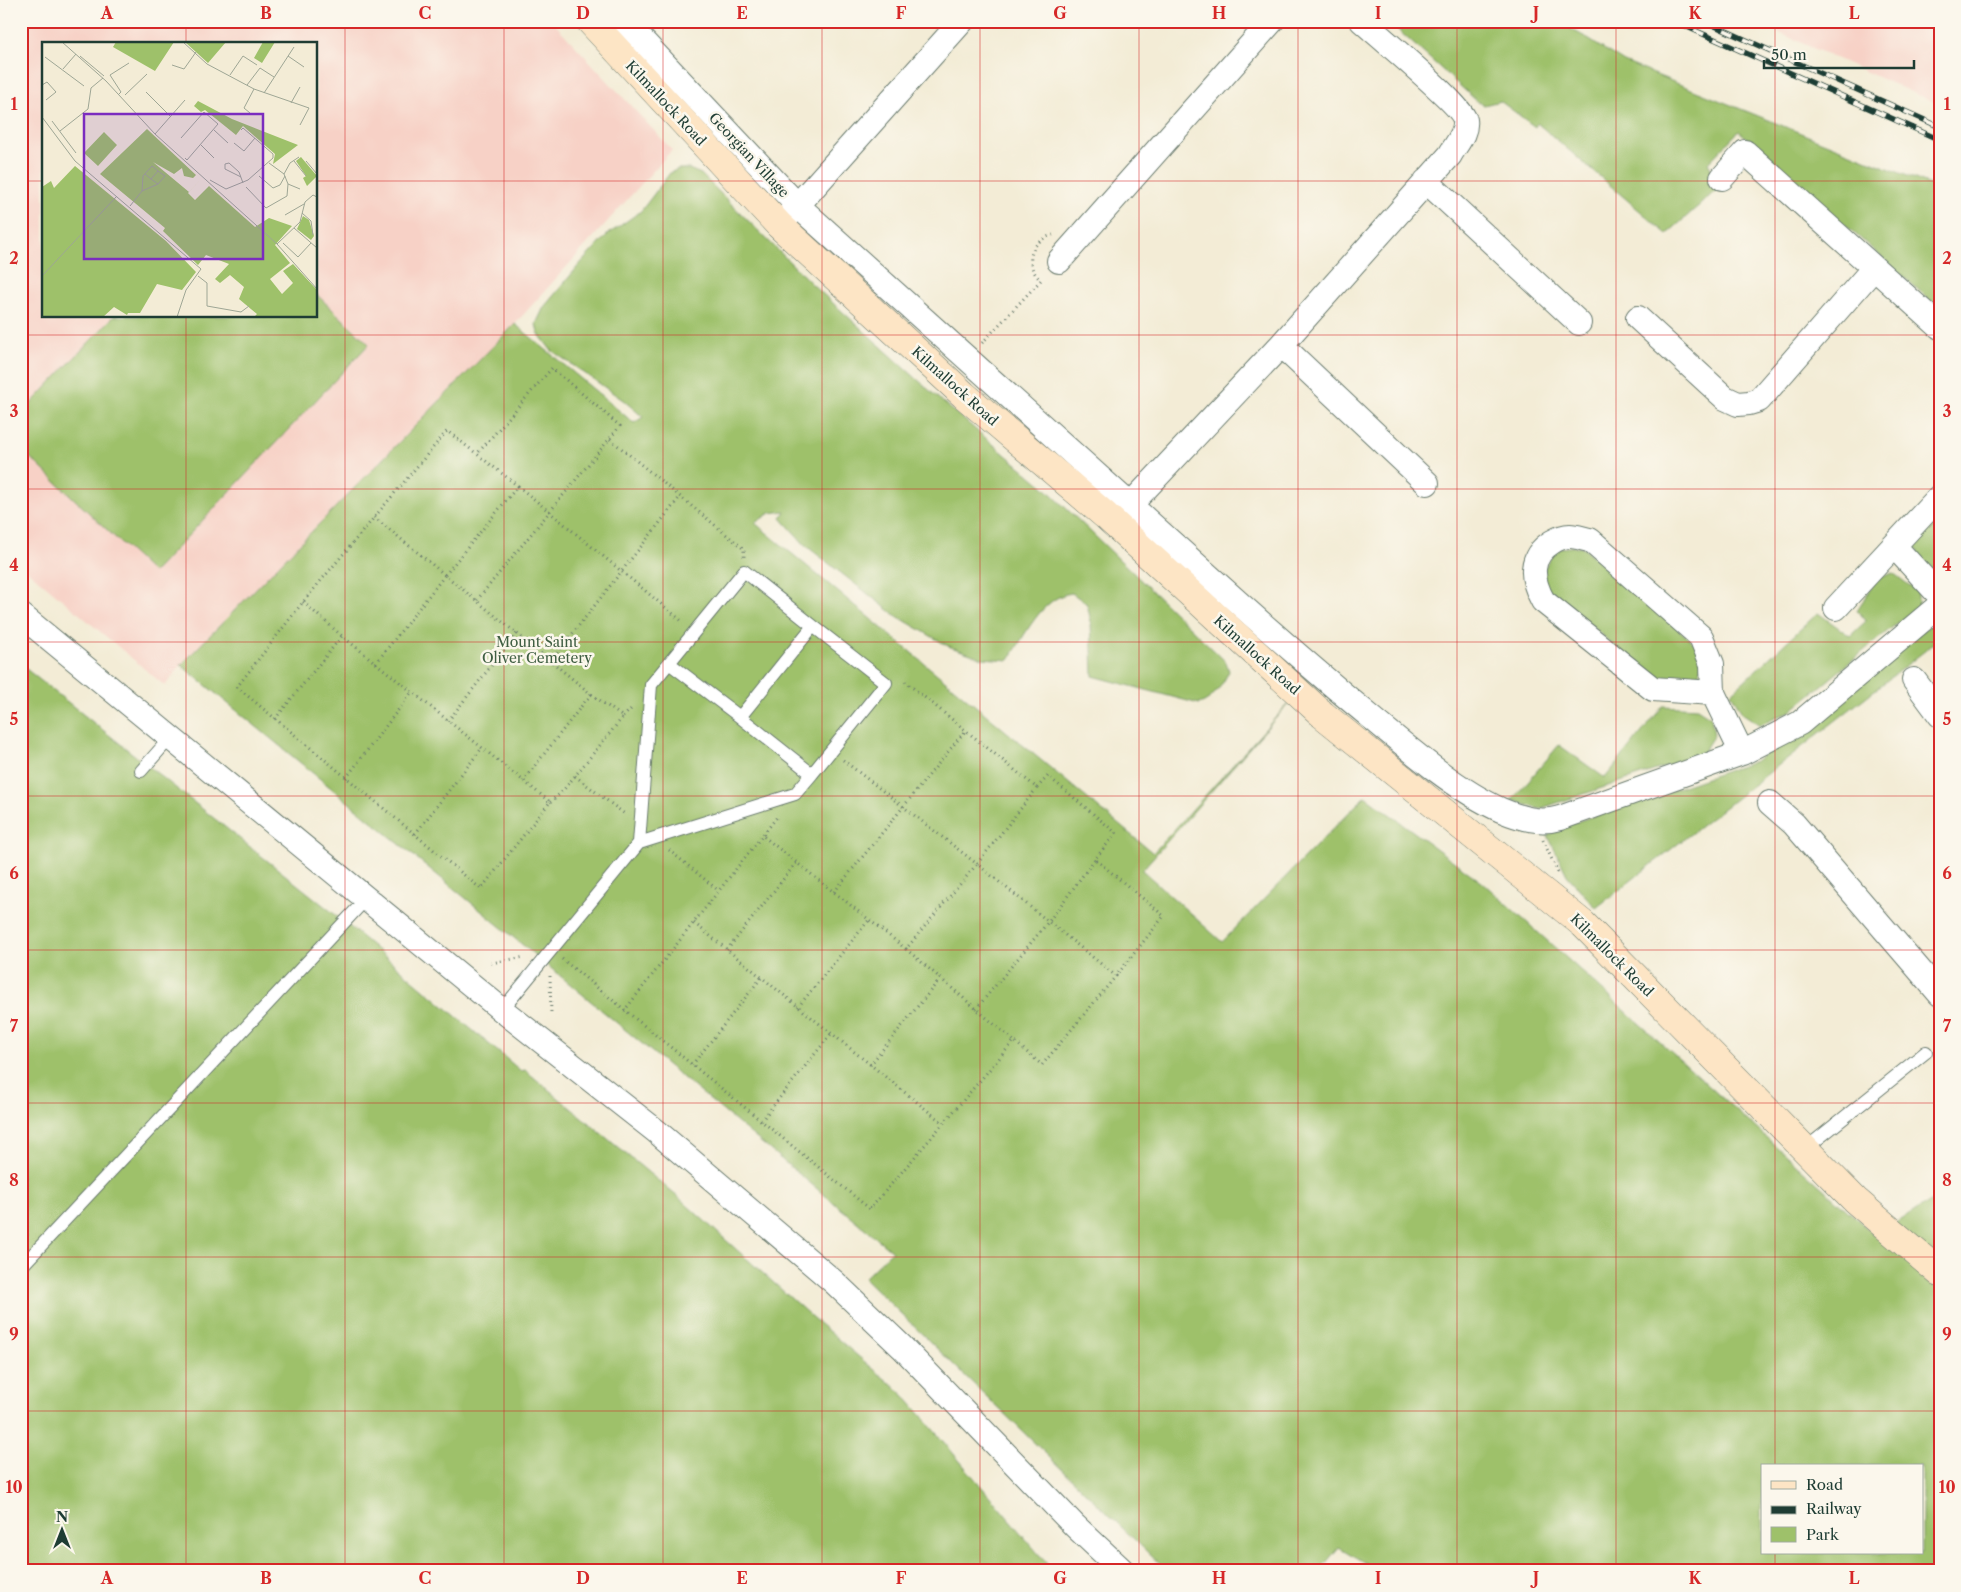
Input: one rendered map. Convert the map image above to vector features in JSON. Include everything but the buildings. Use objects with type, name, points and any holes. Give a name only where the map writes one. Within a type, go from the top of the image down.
[{"type":"main road","name":"Kilmallock Road","points":[[590,21],[632,48],[779,225],[931,364],[1106,516],[1232,615],[1323,715],[1364,750],[1583,924],[1855,1200],[1940,1273]]},
{"type":"street","name":"Georgian Village","points":[[624,21],[632,48],[798,206],[951,25]]},
{"type":"street","points":[[1059,261],[1272,21]]},
{"type":"street","points":[[1130,505],[1281,345],[1426,181],[1455,147],[1464,131],[1465,118],[1453,102],[1362,21]]},
{"type":"street","points":[[1722,178],[1745,152],[1940,327]]},
{"type":"street","points":[[1426,181],[1579,323]]},
{"type":"street","points":[[779,225],[798,206],[1130,505],[1232,615],[1319,675],[1405,746],[1474,795],[1501,810],[1535,821],[1548,821],[1742,753],[1800,723],[1940,605]]},
{"type":"street","points":[[1638,318],[1725,398],[1738,404],[1749,403],[1759,400],[1874,269]]},
{"type":"street","points":[[931,364],[948,343]]},
{"type":"street","points":[[1281,345],[1428,483]]},
{"type":"street","points":[[1836,608],[1940,496]]},
{"type":"street","points":[[1713,693],[1653,689],[1543,601],[1536,590],[1534,564],[1542,548],[1558,538],[1570,536],[1590,540],[1701,637],[1712,664],[1713,693],[1742,753]]},
{"type":"street","points":[[1894,546],[1940,596]]},
{"type":"street","points":[[21,615],[502,1010],[656,1131],[834,1282],[902,1347],[1075,1526],[1123,1571]]},
{"type":"street","points":[[1914,680],[1940,715]]},
{"type":"street","points":[[1770,803],[1794,824],[1940,994]]},
{"type":"lane","points":[[502,1010],[550,949],[639,843],[795,794],[886,683],[744,571],[651,685],[639,843]]},
{"type":"lane","points":[[740,717],[813,626]]},
{"type":"lane","points":[[669,663],[812,774]]},
{"type":"lane","points":[[141,771],[170,738]]},
{"type":"lane","points":[[21,1267],[367,898]]},
{"type":"lane","points":[[1805,1149],[1926,1052]]},
{"type":"path","points":[[477,454],[552,368],[620,426],[477,600]]},
{"type":"path","points":[[374,517],[623,718],[561,793],[550,802],[481,889],[236,687],[303,602],[374,517],[447,431],[551,511],[695,632]]},
{"type":"path","points":[[610,438],[744,549],[744,571]]},
{"type":"path","points":[[376,663],[518,486]]},
{"type":"path","points":[[551,661],[680,497]]},
{"type":"path","points":[[303,602],[342,636],[550,802]]},
{"type":"path","points":[[448,721],[516,633]]},
{"type":"path","points":[[275,719],[342,636]]},
{"type":"path","points":[[886,683],[894,673],[1037,788]]},
{"type":"path","points":[[346,778],[412,692]]},
{"type":"path","points":[[523,781],[591,694]]},
{"type":"path","points":[[834,892],[965,730]]},
{"type":"path","points":[[415,834],[482,748]]},
{"type":"path","points":[[832,750],[1116,976]]},
{"type":"path","points":[[575,776],[640,825]]},
{"type":"path","points":[[906,949],[1048,776],[1116,833],[1048,921],[976,1009]]},
{"type":"path","points":[[624,1011],[795,794]]},
{"type":"path","points":[[763,836],[906,949],[1042,1065],[1164,916],[1096,860]]},
{"type":"path","points":[[655,838],[719,891]]},
{"type":"path","points":[[727,950],[796,862]]},
{"type":"path","points":[[798,1007],[869,920]]},
{"type":"path","points":[[694,923],[944,1123]]},
{"type":"path","points":[[550,949],[870,1209],[1014,1040]]},
{"type":"path","points":[[692,1065],[761,978]]},
{"type":"path","points":[[870,1065],[940,979]]},
{"type":"path","points":[[761,1121],[832,1034]]},
{"type":"shaded area","points":[[21,21],[552,21],[672,150],[515,324],[181,665],[165,686],[21,565]]},
{"type":"shaded area","points":[[1753,21],[1940,21],[1940,105]]},
{"type":"green space","points":[[1388,21],[1555,21],[1580,34],[1624,62],[1940,189],[1940,309],[1739,131],[1708,163],[1721,186],[1667,234],[1537,123],[1535,127],[1500,101],[1484,105],[1478,102]]},
{"type":"green space","name":"Mount Saint Oliver Cemetery","points":[[678,169],[689,169],[701,174],[813,285],[938,398],[1044,487],[1226,662],[1229,671],[1221,686],[1209,699],[1199,704],[1093,676],[1091,622],[1087,604],[1072,593],[1061,596],[1043,609],[1009,660],[982,658],[948,646],[895,615],[805,545],[781,518],[785,511],[770,513],[755,523],[1153,853],[1288,704],[1142,870],[1222,942],[1365,796],[1483,883],[1876,1236],[1940,1195],[1940,1571],[1378,1571],[1339,1547],[1319,1571],[1167,1571],[864,1278],[892,1251],[181,665],[515,324],[634,423],[643,417],[623,400],[551,350],[538,333],[536,324],[544,307],[580,264],[607,235],[641,211],[670,173]]},
{"type":"green space","points":[[318,296],[369,344],[153,573],[21,449],[21,414],[112,318],[318,318]]},
{"type":"green space","points":[[1940,509],[1940,578],[1923,562],[1912,542]]},
{"type":"green space","points":[[1581,546],[1697,645],[1702,665],[1699,677],[1675,684],[1655,681],[1544,585],[1544,568],[1557,548]]},
{"type":"green space","points":[[1893,573],[1918,592],[1918,606],[1791,711],[1760,725],[1742,713],[1731,693],[1818,613],[1850,636],[1866,621],[1857,610],[1877,579]]},
{"type":"green space","points":[[1940,617],[1940,639],[1596,908],[1567,875],[1546,832],[1754,762]]},
{"type":"green space","points":[[21,665],[337,916],[521,1071],[525,1070],[679,1198],[814,1319],[903,1394],[1053,1571],[21,1571]]},
{"type":"green space","points":[[1663,706],[1697,708],[1711,717],[1714,735],[1701,755],[1539,809],[1512,800],[1559,745],[1605,778]]},
{"type":"railway","points":[[1674,21],[1940,140]]},
{"type":"railway","points":[[1704,21],[1940,127]]}]
